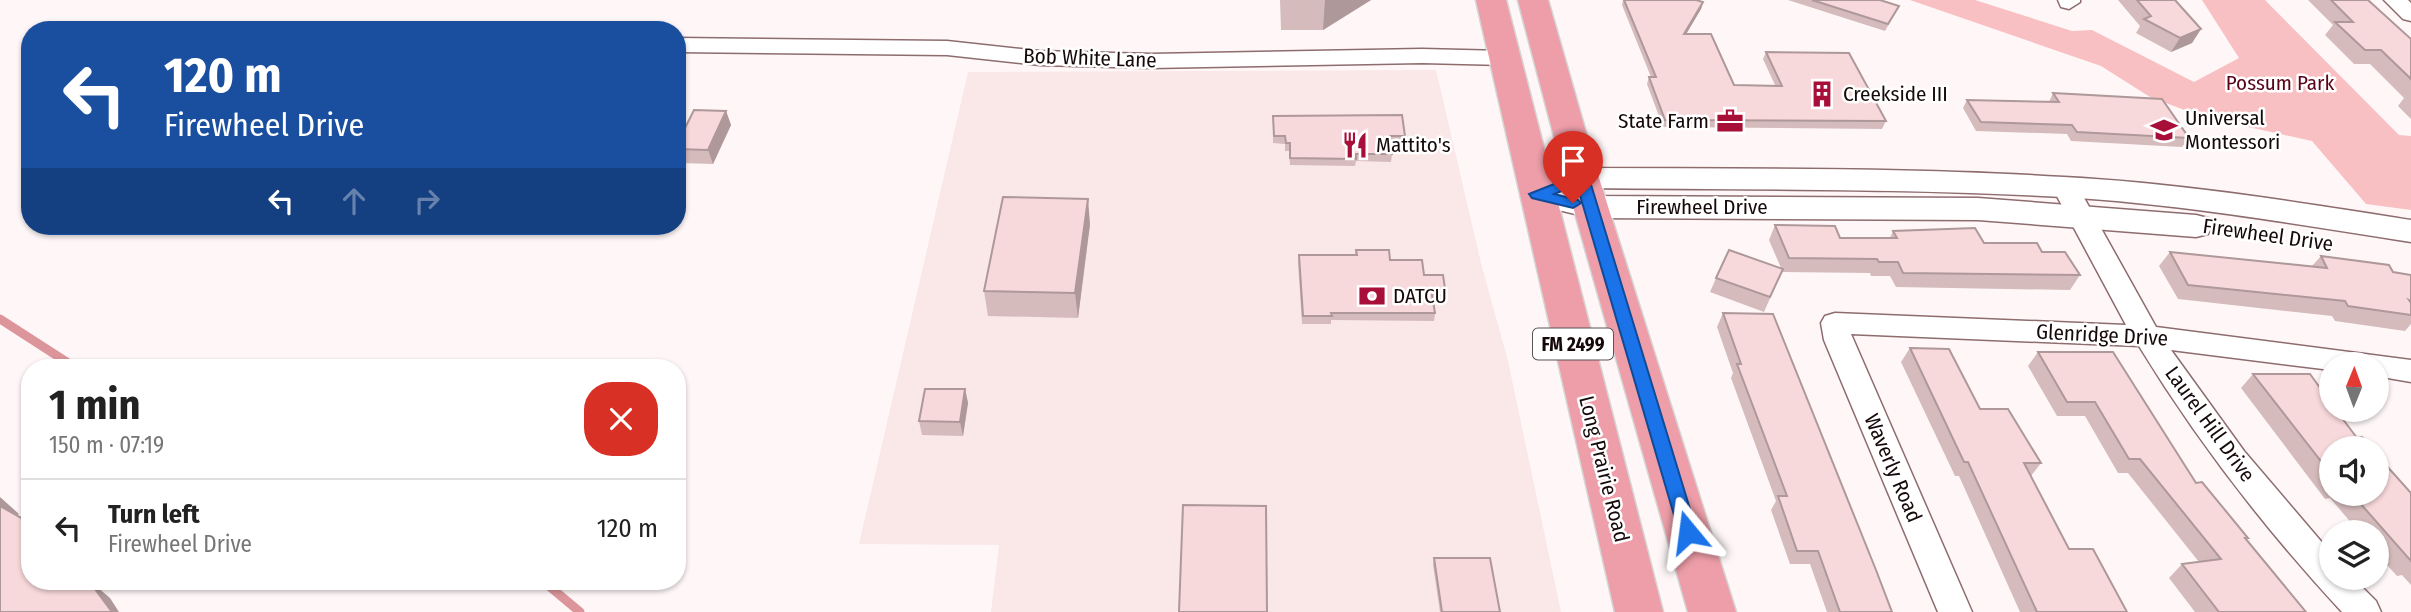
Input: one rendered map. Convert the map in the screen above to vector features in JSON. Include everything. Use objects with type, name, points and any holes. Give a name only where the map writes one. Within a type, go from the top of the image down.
[{"type":"main road","name":"Long Prairie Road","points":[[1491,0],[1639,612]]},
{"type":"main road","name":"FM 2499","points":[[1533,0],[1587,193],[1712,612]]},
{"type":"street","points":[[2395,0],[2411,14]]},
{"type":"street","name":"Bob White Lane","points":[[686,45],[947,48],[1040,58],[1151,61],[1395,56],[1504,58]]},
{"type":"street","name":"Firewheel Drive","points":[[1537,194],[2065,187],[2286,212],[2411,232]]},
{"type":"street","name":"Laurel Hill Drive","points":[[2065,187],[2147,336],[2190,401],[2268,504],[2319,562]]},
{"type":"street","name":"Firewheel Drive","points":[[1587,193],[2082,215],[2290,236],[2411,256]]},
{"type":"street","name":"Glenridge Drive","points":[[1835,323],[2147,336],[2319,358]]},
{"type":"street","name":"Waverly Road","points":[[1835,323],[1838,340],[1955,612]]},
{"type":"street","points":[[2389,367],[2411,371]]},
{"type":"street","name":"Laurel Hill Drive","points":[[2344,590],[2364,612]]},
{"type":"shaded area","points":[[1436,70],[1481,263],[1508,361],[1561,612],[991,612],[999,545],[859,544],[968,72]]},
{"type":"green space","name":"Possum Park","points":[[1910,0],[1975,0],[2072,31],[2092,30],[2194,82],[2239,58],[2202,0],[2265,0],[2399,135],[2411,136],[2411,210],[2366,204],[2312,141],[2203,117],[2150,97],[2101,66]]},
{"type":"building","points":[[1624,0],[1703,2],[1684,34],[1711,34],[1734,85],[1782,86],[1766,52],[1849,53],[1886,121],[1665,120],[1649,77],[1656,77]]},
{"type":"building","points":[[1812,0],[1880,0],[1899,6],[1888,24]]},
{"type":"building","points":[[2137,0],[2175,0],[2201,29],[2180,38],[2144,19],[2151,16]]},
{"type":"building","points":[[2331,0],[2368,0],[2411,39],[2411,79],[2381,50],[2365,50],[2335,22],[2353,22]]},
{"type":"building","points":[[2053,93],[2162,99],[2189,138],[2077,132],[2072,125],[1981,122],[1967,100],[2059,102]]},
{"type":"building","points":[[694,110],[726,111],[708,150],[686,149],[686,126]]},
{"type":"building","points":[[1402,115],[1405,136],[1390,136],[1392,154],[1356,154],[1356,159],[1290,158],[1290,143],[1286,143],[1285,136],[1274,136],[1273,116]]},
{"type":"building","points":[[1003,197],[1088,199],[1075,293],[984,291]]},
{"type":"building","points":[[1775,225],[1835,226],[1840,238],[1897,238],[1893,231],[1975,228],[1984,243],[2037,243],[2042,252],[2065,252],[2080,275],[1903,273],[1898,262],[1879,262],[1877,259],[1789,258]]},
{"type":"building","name":"DATCU","points":[[1356,250],[1389,250],[1390,260],[1422,260],[1424,275],[1443,275],[1446,295],[1432,295],[1435,313],[1331,313],[1332,316],[1303,316],[1299,255],[1357,255]]},
{"type":"building","points":[[1729,250],[1783,269],[1770,297],[1716,278]]},
{"type":"building","points":[[2170,252],[2327,268],[2321,256],[2389,265],[2393,272],[2411,275],[2411,315],[2348,306],[2345,301],[2188,285]]},
{"type":"building","points":[[1723,313],[1773,314],[1892,612],[1840,612],[1818,551],[1797,551],[1778,496],[1787,496],[1737,364],[1741,364]]},
{"type":"building","points":[[1910,348],[1949,349],[1980,409],[2008,409],[2041,463],[2024,463],[2069,549],[2093,549],[2127,612],[2037,612],[1968,462],[1964,462]]},
{"type":"building","points":[[2038,352],[2113,352],[2196,483],[2202,482],[2306,612],[2219,612],[2182,564],[2221,559],[2140,459],[2129,459],[2095,402],[2067,402]]},
{"type":"building","points":[[2253,374],[2310,374],[2319,386],[2319,422],[2345,422],[2356,436],[2319,436],[2319,459]]},
{"type":"building","points":[[925,389],[965,389],[960,422],[919,421]]},
{"type":"building","points":[[2389,468],[2411,493],[2411,561],[2389,536],[2389,520],[2375,520],[2363,506],[2389,506]]},
{"type":"building","points":[[1183,505],[1266,506],[1267,612],[1179,612]]},
{"type":"building","points":[[0,506],[21,518],[21,590],[96,590],[112,612],[0,612]]},
{"type":"building","points":[[1434,558],[1490,558],[1500,612],[1442,612]]},
{"type":"waterway","points":[[0,319],[62,359]]},
{"type":"waterway","points":[[554,590],[580,612]]},
{"type":"place","name":"Creekside III","points":[[1822,94]]},
{"type":"place","name":"State Farm","points":[[1730,121]]},
{"type":"place","name":"Universal Montessori","points":[[2164,130]]},
{"type":"place","name":"Mattito's","points":[[1355,145]]},
{"type":"place","name":"DATCU","points":[[1372,296]]},
{"type":"route","points":[[1573,203],[1537,194],[1582,178],[1688,532]]}]
